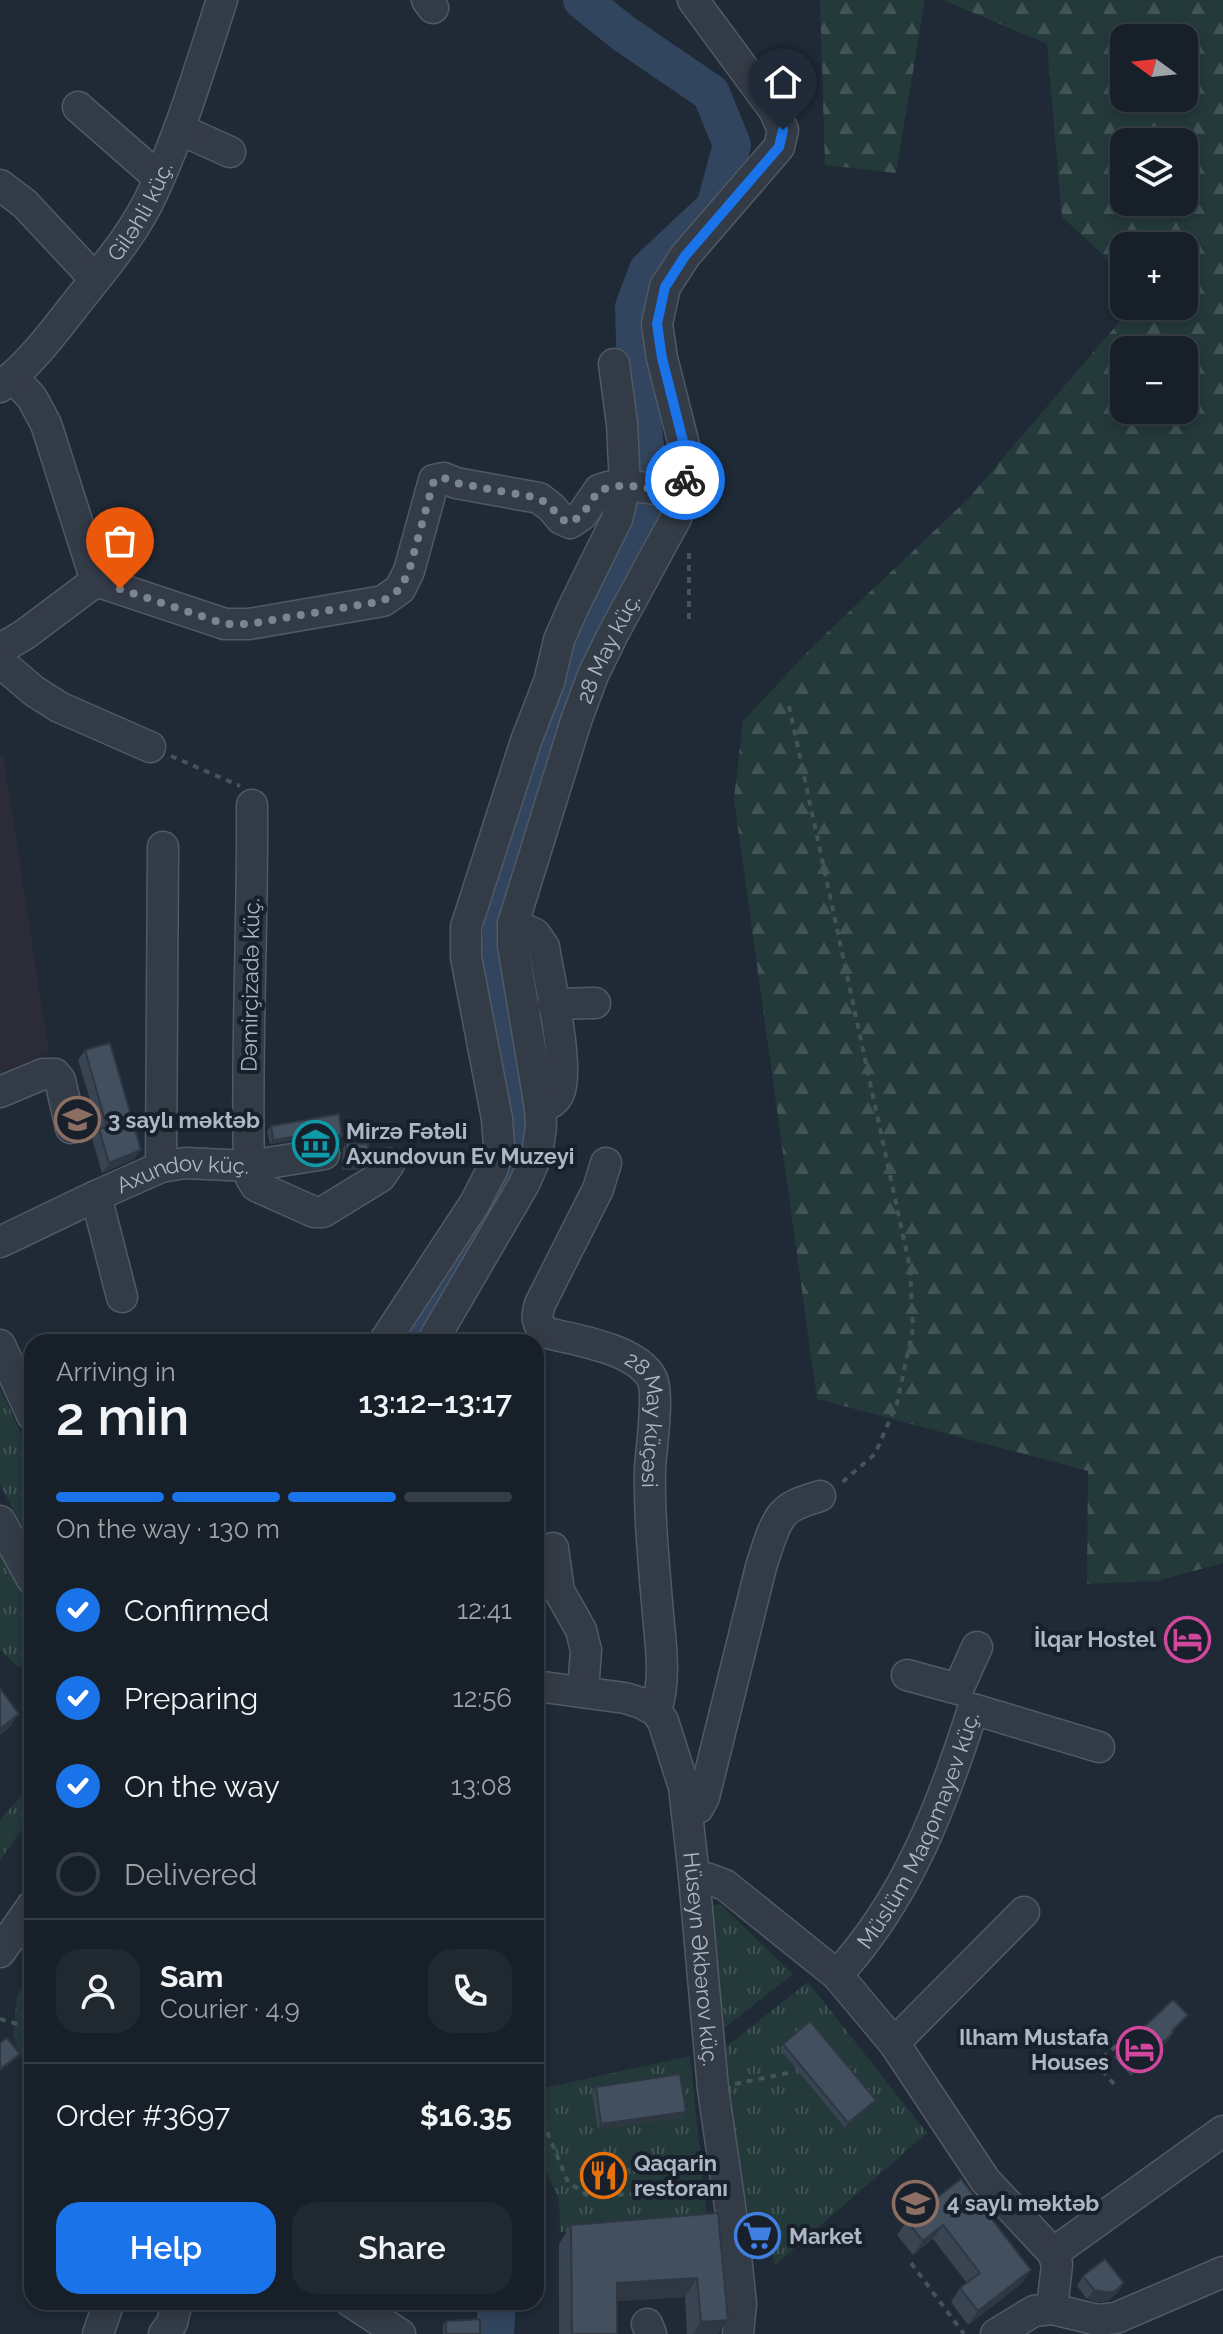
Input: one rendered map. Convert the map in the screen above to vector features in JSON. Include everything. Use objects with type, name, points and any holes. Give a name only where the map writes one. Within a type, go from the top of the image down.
[{"type":"street","name":"Giləhli küç.","points":[[6,382],[47,341],[136,222],[159,178],[179,129],[222,0]]},
{"type":"street","name":"28 May küç.","points":[[437,1334],[524,1184],[537,1155],[540,1108],[513,945],[513,924],[593,675],[675,500],[687,457],[662,358],[657,324],[665,287],[685,256],[779,147],[783,130],[774,110],[693,0]]},
{"type":"street","points":[[78,107],[159,178]]},
{"type":"street","points":[[179,129],[230,152]]},
{"type":"street","points":[[0,185],[25,204],[95,279]]},
{"type":"street","points":[[389,1334],[475,1203],[493,1168],[499,1146],[497,1119],[466,957],[466,927],[526,741],[549,682],[559,640],[630,486],[614,364]]},
{"type":"street","points":[[6,382],[32,398],[46,424],[96,581]]},
{"type":"street","points":[[96,581],[225,624],[249,624],[383,601],[400,589],[409,571],[434,480],[444,478],[456,483],[539,498],[561,519],[570,523],[582,515],[599,490],[630,486],[675,500]]},
{"type":"street","points":[[0,649],[24,635],[96,581]]},
{"type":"street","points":[[0,662],[34,691],[59,707],[150,747]]},
{"type":"street","name":"Dəmirçizadə küç.","points":[[249,1166],[247,1102],[253,911],[252,805]]},
{"type":"street","points":[[161,1167],[163,847]]},
{"type":"street","points":[[513,924],[535,934],[544,947],[563,1064],[560,1090],[553,1102],[540,1108]]},
{"type":"street","points":[[553,1004],[595,1003]]},
{"type":"street","points":[[0,1092],[43,1074],[55,1074],[60,1080],[71,1128]]},
{"type":"street","points":[[249,1166],[324,1154]]},
{"type":"street","name":"Axundov küç.","points":[[0,1242],[161,1167],[185,1163],[249,1166],[256,1186],[314,1212],[323,1212],[380,1177],[389,1164]]},
{"type":"street","name":"28 May küçəsi","points":[[606,1163],[598,1189],[536,1316],[539,1326],[547,1333],[611,1349],[636,1362],[652,1378],[655,1391],[650,1513],[663,1680],[656,1711]]},
{"type":"street","points":[[96,1196],[122,1297]]},
{"type":"street","points":[[0,1345],[24,1398]]},
{"type":"street","points":[[688,1811],[698,1808],[704,1797],[761,1567],[773,1534],[783,1513],[820,1496]]},
{"type":"street","points":[[0,1521],[24,1564]]},
{"type":"street","points":[[553,1548],[559,1591],[581,1630],[586,1650],[583,1692]]},
{"type":"street","points":[[907,1675],[966,1699],[977,1647]]},
{"type":"street","points":[[544,1687],[625,1698],[656,1711]]},
{"type":"street","name":"Müslüm Maqomayev küç.","points":[[837,1975],[864,1947],[912,1869],[936,1817],[966,1699],[1099,1747]]},
{"type":"street","name":"Hüseyn Əkbərov küç.","points":[[656,1711],[663,1721],[684,1787],[688,1811],[713,2089],[741,2304],[738,2334]]},
{"type":"street","points":[[694,1876],[725,1885],[837,1975],[894,2043],[985,2180],[1053,2253],[1057,2264],[1052,2309]]},
{"type":"street","points":[[894,2043],[1024,1912]]},
{"type":"street","points":[[0,1952],[24,1918]]},
{"type":"street","points":[[1053,2253],[1223,2131]]},
{"type":"street","points":[[996,2334],[1034,2311],[1052,2309],[1121,2326],[1223,2272]]},
{"type":"street","points":[[98,2334],[106,2310]]},
{"type":"street","points":[[164,2334],[172,2323],[175,2310]]},
{"type":"street","points":[[363,2310],[400,2334]]},
{"type":"path","points":[[675,500],[690,534],[689,619]]},
{"type":"path","points":[[789,706],[900,1215],[910,1268],[913,1329],[897,1403],[875,1454],[845,1481],[820,1496]]},
{"type":"path","points":[[150,747],[240,786],[247,792],[252,805]]},
{"type":"path","points":[[0,2019],[24,2026]]},
{"type":"path","points":[[1114,2084],[1096,2063],[1122,2041]]},
{"type":"path","points":[[713,2089],[788,2073]]},
{"type":"path","points":[[544,2124],[568,2182],[588,2196],[728,2190]]},
{"type":"path","points":[[911,2263],[964,2334]]},
{"type":"shaded area","points":[[0,754],[4,759],[49,1053],[0,1073]]},
{"type":"green space","points":[[820,0],[925,0],[896,173],[825,165]]},
{"type":"green space","points":[[943,0],[1223,0],[1223,1563],[1157,1581],[1087,1584],[1088,1471],[817,1399],[734,799],[743,721],[816,643],[968,499],[1121,320],[1198,320],[1198,232],[1110,232],[1110,261],[1062,217],[1047,44]]},
{"type":"green space","points":[[0,1388],[24,1440],[24,1530],[0,1484]]},
{"type":"green space","points":[[0,1546],[24,1589],[24,1667],[17,1666],[0,1650]]},
{"type":"green space","points":[[24,1793],[24,1827],[0,1860],[0,1820]]},
{"type":"green space","points":[[720,1904],[793,1974],[718,2033],[710,1906]]},
{"type":"green space","points":[[808,1982],[927,2133],[774,2266],[768,2213],[749,2216],[719,2052]]},
{"type":"green space","points":[[24,1985],[24,2061],[13,2037],[17,1995]]},
{"type":"green space","points":[[690,2056],[707,2219],[560,2232],[559,2200],[544,2166],[544,2088]]},
{"type":"building","points":[[110,1043],[141,1150],[109,1163],[99,1129],[107,1127],[85,1050]]},
{"type":"building","points":[[339,1114],[342,1136],[324,1132],[273,1140],[271,1126]]},
{"type":"building","points":[[346,1143],[368,1144],[368,1161],[360,1165],[346,1165]]},
{"type":"building","points":[[0,1688],[19,1714],[0,1729]]},
{"type":"building","points":[[1173,2000],[1188,2015],[1137,2067],[1120,2049]]},
{"type":"building","points":[[810,2021],[876,2100],[848,2123],[783,2044]]},
{"type":"building","points":[[7,2038],[20,2054],[0,2069],[0,2043]]},
{"type":"building","points":[[680,2074],[686,2112],[601,2124],[596,2087]]},
{"type":"building","points":[[961,2179],[1031,2270],[978,2311],[960,2288],[980,2273],[943,2225],[923,2241],[907,2221]]},
{"type":"building","points":[[718,2213],[728,2320],[701,2322],[697,2278],[617,2283],[617,2334],[572,2334],[571,2225]]},
{"type":"building","points":[[768,2214],[773,2247],[757,2249],[754,2216]]},
{"type":"building","points":[[1105,2259],[1124,2283],[1114,2292],[1094,2290],[1083,2276]]},
{"type":"building","points":[[480,2319],[480,2334],[446,2334],[446,2321]]},
{"type":"waterway","points":[[413,1334],[498,1200],[518,1140],[512,1058],[499,958],[506,897],[526,817],[560,707],[594,618],[643,513],[646,454],[636,372],[634,307],[648,270],[715,207],[732,145],[711,93],[623,33],[582,0]]},
{"type":"waterway","points":[[495,2334],[496,2310]]},
{"type":"way so far","points":[[120,589],[225,624],[249,624],[383,601],[400,589],[409,571],[434,480],[444,478],[456,483],[539,498],[561,519],[570,523],[582,515],[599,490],[625,485],[684,493],[685,480]]},
{"type":"place","name":"3 saylı məktəb","points":[[77,1120]]},
{"type":"place","name":"Mirzə Fətəli Axundovun Ev Muzeyi","points":[[315,1144]]},
{"type":"place","name":"İlqar Hostel","points":[[1187,1639]]},
{"type":"place","name":"Ilham Mustafa Houses","points":[[1140,2050]]},
{"type":"place","name":"Qaqarin restoranı","points":[[603,2176]]},
{"type":"place","name":"4 saylı məktəb","points":[[916,2203]]},
{"type":"place","name":"Market","points":[[758,2236]]},
{"type":"route","points":[[685,480],[687,457],[662,358],[657,324],[665,287],[685,256],[779,147],[783,130]]}]
